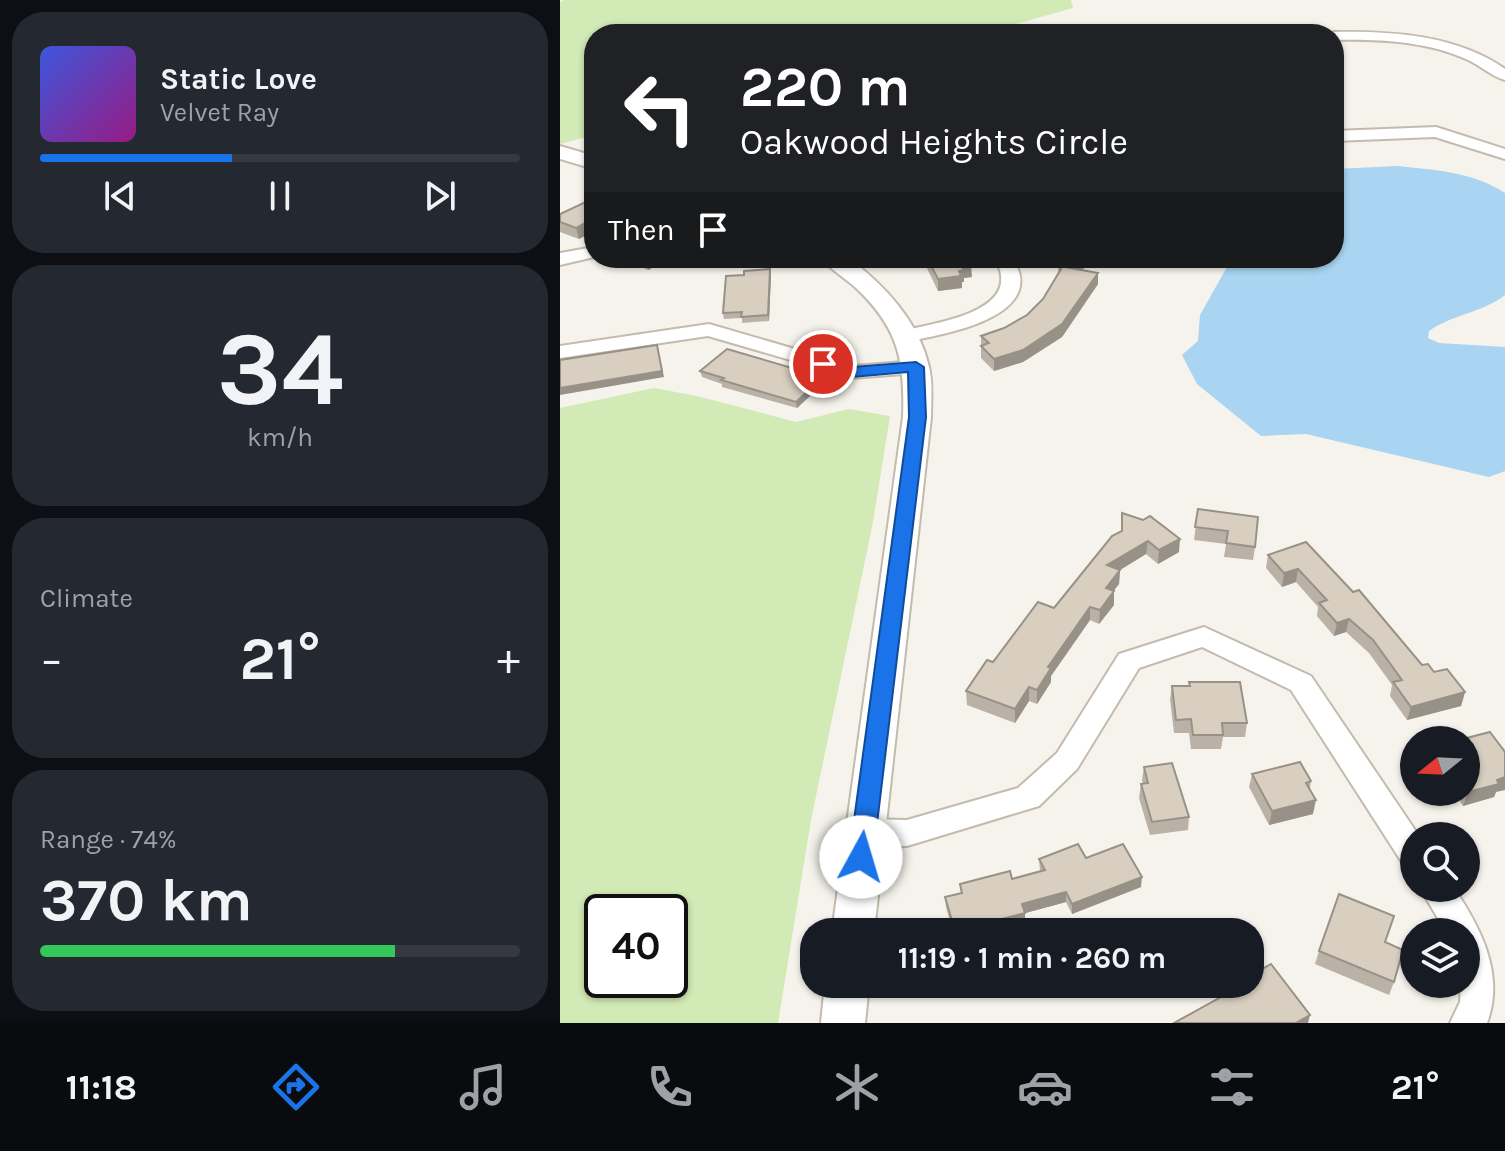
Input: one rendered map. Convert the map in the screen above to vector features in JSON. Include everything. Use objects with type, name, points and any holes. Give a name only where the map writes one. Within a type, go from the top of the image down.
[{"type":"street","points":[[1344,35],[1369,34],[1427,43],[1488,61],[1505,76]]},
{"type":"street","points":[[1344,136],[1436,132],[1505,154]]},
{"type":"street","points":[[560,152],[584,160]]},
{"type":"street","points":[[560,259],[584,254]]},
{"type":"street","points":[[846,268],[877,292],[904,336],[916,367],[917,417],[855,918]]},
{"type":"street","points":[[904,336],[966,324],[981,318],[1012,284],[1011,268]]},
{"type":"street","points":[[560,352],[709,330],[852,372],[916,367]]},
{"type":"street","points":[[864,832],[907,833],[1028,797],[1067,761],[1129,661],[1204,637],[1301,683],[1400,834]]},
{"type":"street","points":[[843,1023],[846,998]]},
{"type":"street","points":[[1468,1023],[1476,1012],[1477,998]]},
{"type":"green space","points":[[1071,0],[1073,8],[1016,24],[584,24],[584,138],[560,144],[560,2]]},
{"type":"green space","points":[[654,388],[796,422],[849,409],[890,416],[873,522],[811,820],[778,1023],[560,1023],[560,408]]},
{"type":"water","points":[[1398,166],[1440,171],[1480,180],[1505,193],[1505,295],[1487,306],[1438,325],[1429,331],[1428,338],[1439,343],[1505,347],[1505,471],[1489,477],[1306,434],[1261,436],[1197,384],[1182,355],[1198,341],[1200,315],[1226,268],[1344,268],[1344,169]]},
{"type":"building","points":[[584,203],[584,224],[576,228],[560,222],[560,214]]},
{"type":"building","points":[[932,268],[964,270],[959,271],[961,276],[938,279]]},
{"type":"building","points":[[770,269],[768,315],[741,317],[742,312],[723,313],[726,276]]},
{"type":"building","points":[[1061,269],[1098,273],[1062,324],[1023,350],[994,359],[981,346],[989,343],[981,336],[1027,315],[1043,299]]},
{"type":"building","points":[[657,345],[662,371],[560,388],[560,360]]},
{"type":"building","points":[[727,349],[823,377],[796,402],[700,371]]},
{"type":"building","points":[[1198,509],[1258,517],[1255,547],[1226,543],[1228,531],[1195,527]]},
{"type":"building","points":[[1122,513],[1143,520],[1150,516],[1180,539],[1159,550],[1148,541],[1107,565],[1120,570],[1106,588],[1114,591],[1100,610],[1090,607],[1048,667],[1051,668],[1037,690],[1029,687],[1015,709],[966,691],[987,660],[993,662],[1038,602],[1054,608],[1112,536],[1122,531]]},
{"type":"building","points":[[1306,542],[1353,592],[1359,590],[1422,665],[1428,664],[1434,672],[1447,669],[1465,692],[1411,707],[1393,682],[1402,680],[1373,640],[1349,619],[1337,623],[1319,603],[1327,600],[1298,569],[1284,573],[1268,555]]},
{"type":"building","points":[[1189,682],[1240,682],[1247,723],[1222,723],[1223,735],[1193,735],[1191,719],[1176,720],[1172,686],[1190,686]]},
{"type":"building","points":[[1490,732],[1505,752],[1505,777],[1497,780],[1499,784],[1480,789],[1480,735]]},
{"type":"building","points":[[1300,762],[1311,781],[1306,783],[1316,800],[1272,811],[1252,774]]},
{"type":"building","points":[[1172,763],[1189,817],[1152,822],[1141,784],[1148,783],[1144,767]]},
{"type":"building","points":[[1078,844],[1086,858],[1123,844],[1142,877],[1072,904],[1066,892],[1022,904],[1025,913],[1006,918],[951,918],[945,897],[962,893],[960,884],[1010,871],[1012,879],[1045,870],[1039,859]]},
{"type":"building","points":[[1339,894],[1394,916],[1385,942],[1400,949],[1394,982],[1319,951]]},
{"type":"building","points":[[1271,964],[1310,1015],[1296,1023],[1174,1023],[1219,998],[1264,998],[1264,968]]},
{"type":"route","points":[[823,364],[852,372],[916,367],[917,417],[861,857]]}]
